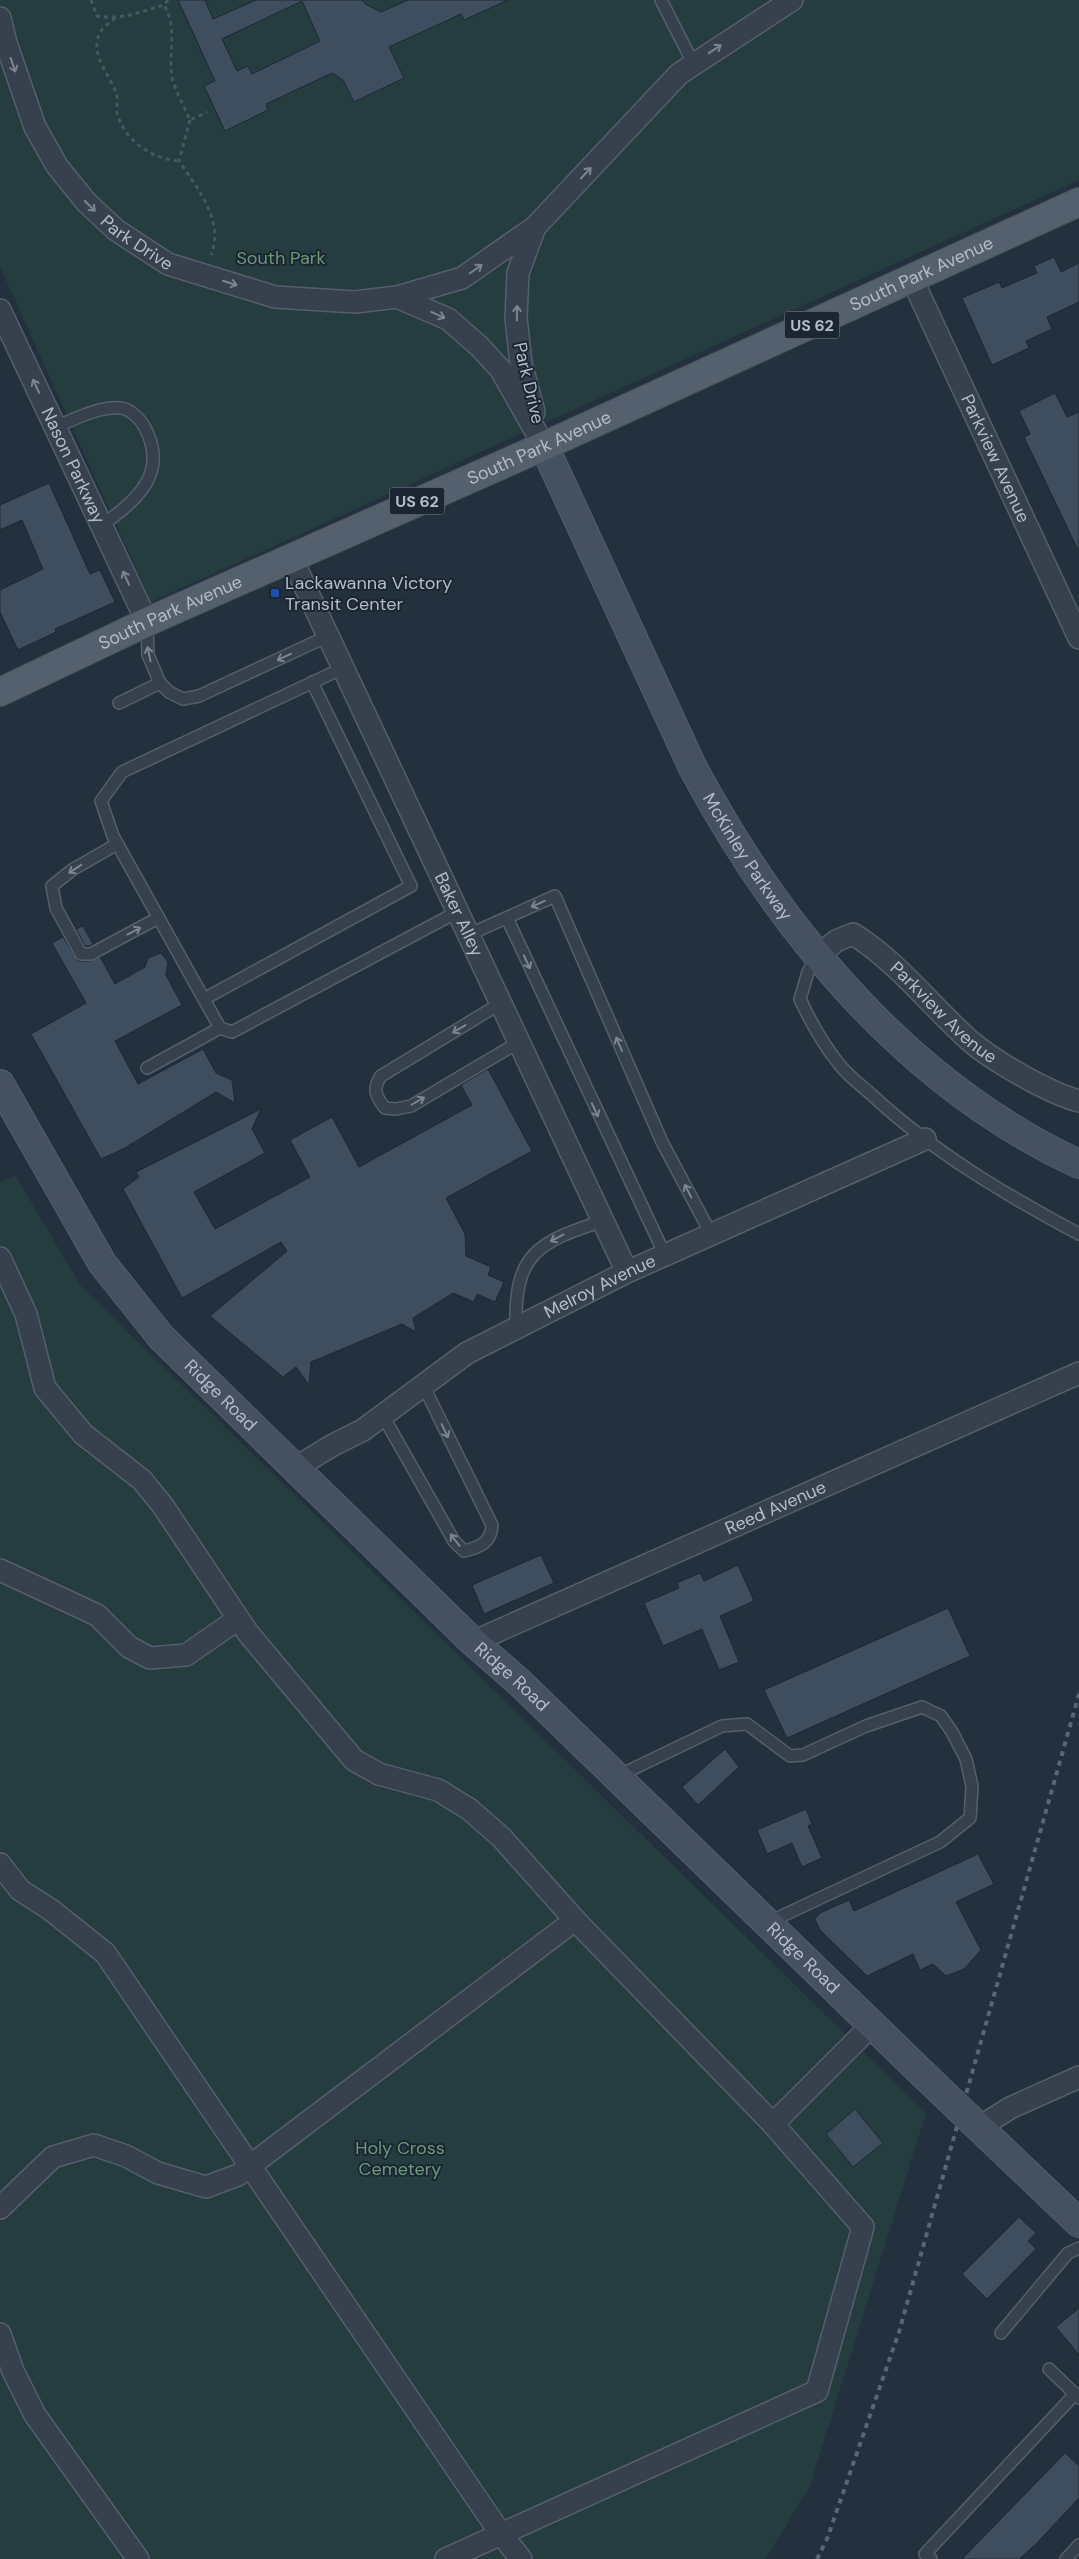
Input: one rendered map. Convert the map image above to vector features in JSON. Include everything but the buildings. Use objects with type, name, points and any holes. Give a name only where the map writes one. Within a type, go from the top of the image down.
[{"type":"main road","name":"South Park Avenue","points":[[0,692],[147,622],[544,446],[912,280],[1079,202]]},
{"type":"main road","name":"McKinley Parkway","points":[[544,446],[709,797],[746,860],[773,900],[845,987],[895,1036],[949,1084],[1008,1126],[1046,1149],[1079,1164]]},
{"type":"main road","name":"Ridge Road","points":[[0,1084],[102,1263],[161,1337],[473,1642],[519,1682],[1079,2223]]},
{"type":"street","name":"Park Drive","points":[[0,18],[6,43],[35,127],[57,166],[86,202],[116,230],[168,264],[275,297],[355,302],[397,297],[462,278],[536,227],[679,74],[693,63],[792,0]]},
{"type":"street","name":"Park Drive","points":[[536,227],[518,273],[516,318],[520,364],[544,446]]},
{"type":"street","name":"Parkview Avenue","points":[[912,280],[1079,638]]},
{"type":"street","name":"Park Drive","points":[[397,297],[448,319],[479,346],[501,370],[544,446]]},
{"type":"street","name":"Nason Parkway","points":[[0,310],[147,622]]},
{"type":"street","name":"Baker Alley","points":[[291,557],[627,1272]]},
{"type":"street","name":"Parkview Avenue","points":[[818,956],[836,941],[853,934],[876,949],[970,1041],[1016,1071],[1065,1097],[1079,1101]]},
{"type":"street","name":"Melroy Avenue","points":[[295,1468],[333,1445],[363,1430],[468,1353],[627,1272],[925,1139]]},
{"type":"street","points":[[0,1258],[26,1314],[45,1388],[83,1434],[142,1480],[162,1506],[238,1619],[354,1760],[379,1774],[438,1790],[469,1809],[501,1837],[576,1920],[773,2124],[862,2226],[817,2391],[446,2559]]},
{"type":"street","name":"Reed Avenue","points":[[473,1642],[1079,1373]]},
{"type":"street","points":[[0,1570],[97,1615],[129,1648],[150,1658],[186,1655],[238,1619]]},
{"type":"street","points":[[0,1864],[20,1890],[51,1910],[105,1953],[501,2534],[522,2559]]},
{"type":"street","points":[[0,2208],[53,2157],[94,2145],[126,2156],[158,2173],[206,2187],[238,2175],[576,1920]]},
{"type":"street","points":[[773,2124],[872,2024]]},
{"type":"street","points":[[975,2123],[1079,2077]]},
{"type":"street","points":[[0,2334],[13,2371],[35,2415],[138,2559]]},
{"type":"lane","points":[[661,0],[693,63]]},
{"type":"lane","points":[[55,427],[104,409],[123,408],[140,418],[151,439],[154,460],[144,488],[131,504],[101,526]]},
{"type":"lane","points":[[147,622],[148,655],[160,683],[170,692],[183,699],[199,696],[328,636]]},
{"type":"lane","points":[[342,668],[122,772],[101,801],[117,844],[220,1028],[232,1032],[458,912]]},
{"type":"lane","points":[[204,1000],[412,886],[312,682]]},
{"type":"lane","points":[[119,703],[160,683]]},
{"type":"lane","points":[[117,844],[72,870],[52,886],[56,908],[81,954],[91,954],[158,918]]},
{"type":"lane","points":[[468,935],[555,896],[662,1142],[711,1234]]},
{"type":"lane","points":[[506,918],[664,1255]]},
{"type":"lane","points":[[818,956],[808,972],[800,999],[815,1030],[840,1066],[887,1110],[925,1139],[1011,1197],[1079,1234]]},
{"type":"lane","points":[[501,1003],[381,1076],[376,1084],[376,1097],[384,1108],[396,1109],[411,1106],[519,1042]]},
{"type":"lane","points":[[147,1068],[220,1028]]},
{"type":"lane","points":[[516,1328],[516,1304],[519,1282],[531,1256],[542,1246],[567,1233],[603,1220]]},
{"type":"lane","points":[[383,1416],[454,1541],[464,1551],[486,1543],[491,1535],[492,1525],[424,1387]]},
{"type":"lane","points":[[616,1777],[722,1726],[735,1723],[747,1724],[790,1756],[803,1756],[866,1726],[922,1707],[941,1716],[966,1759],[972,1786],[970,1818],[940,1842],[767,1923]]},
{"type":"lane","points":[[1001,2333],[1068,2253],[1079,2248]]},
{"type":"lane","points":[[931,2559],[925,2554],[1077,2396],[1049,2369]]},
{"type":"lane","points":[[1066,2559],[1079,2545]]},
{"type":"path","points":[[91,0],[97,16],[115,18],[142,13],[164,5],[168,0]]},
{"type":"path","points":[[164,5],[168,12],[173,42],[172,80],[190,120],[179,161],[212,216],[214,247],[203,274]]},
{"type":"path","points":[[115,18],[101,31],[98,40],[98,57],[117,96],[117,112],[126,132],[144,150],[165,160],[179,161]]},
{"type":"path","points":[[190,120],[206,112]]},
{"type":"green space","name":"South Park","points":[[0,0],[1079,0],[1079,180],[151,602],[0,267]]},
{"type":"green space","name":"Holy Cross Cemetery","points":[[15,1175],[81,1286],[926,2113],[810,2486],[766,2559],[0,2559],[0,1182]]},
{"type":"railway","points":[[817,2559],[827,2539],[899,2332],[1079,1694]]},
{"type":"place","name":"Lackawanna Victory Transit Center","points":[[275,593]]}]
